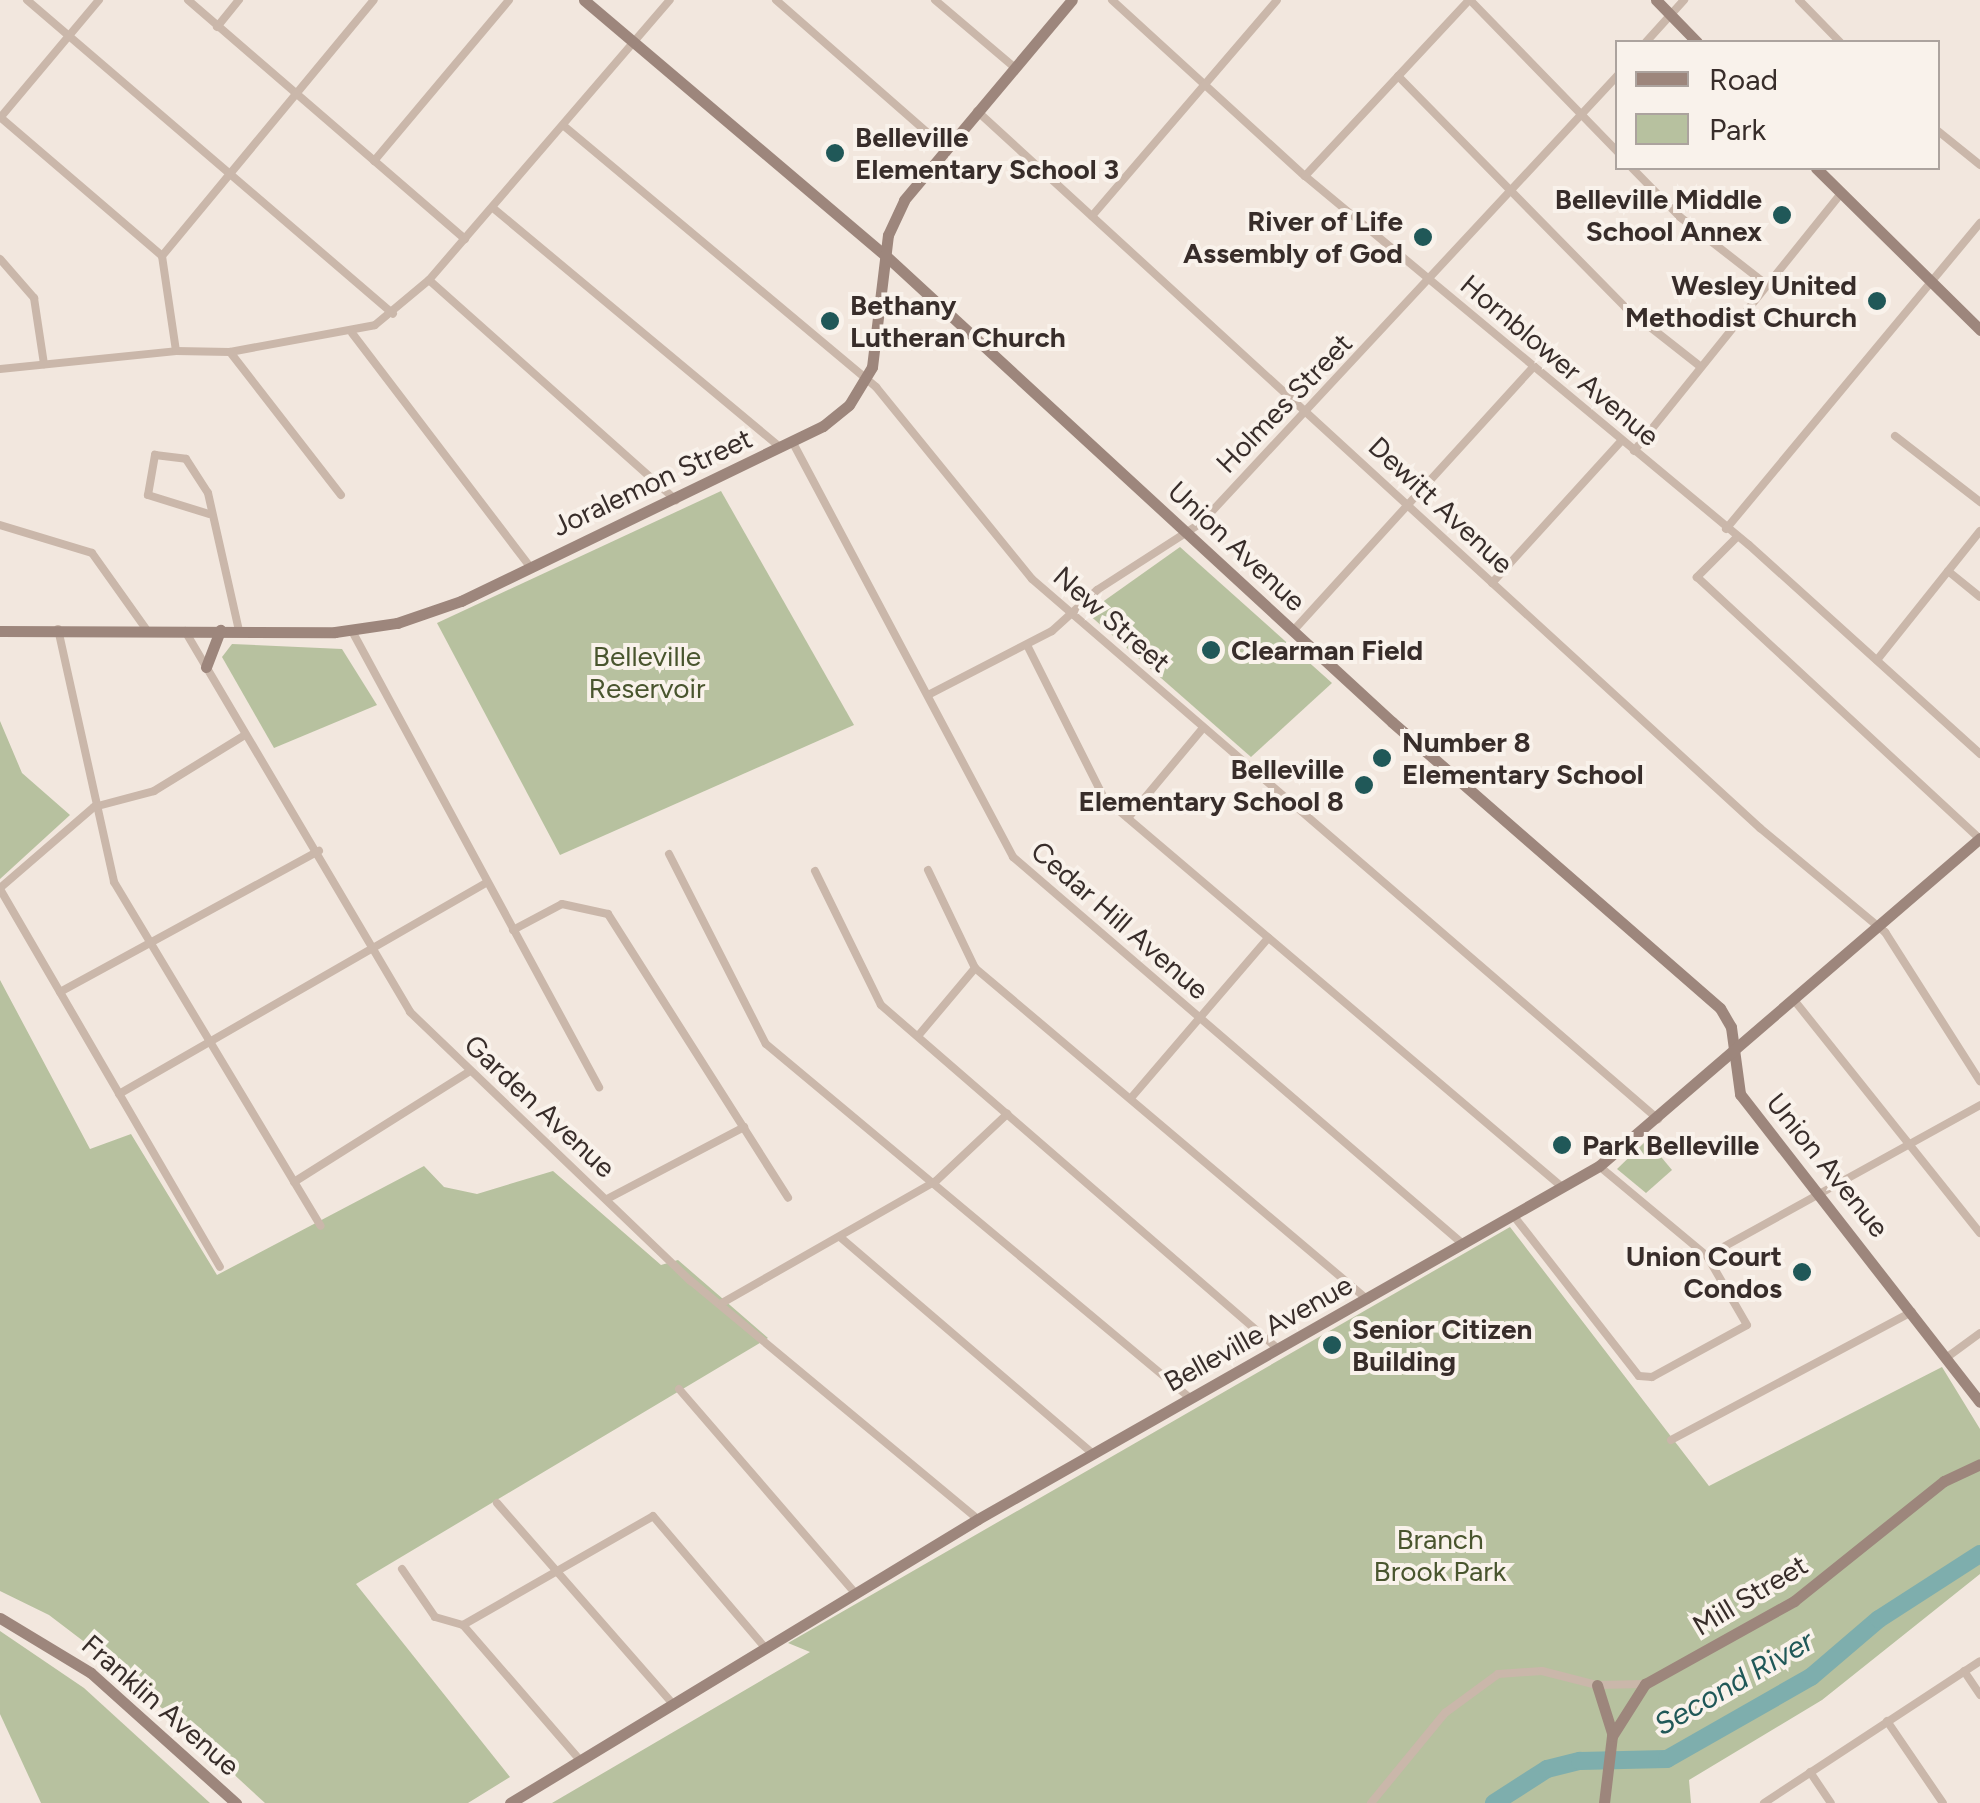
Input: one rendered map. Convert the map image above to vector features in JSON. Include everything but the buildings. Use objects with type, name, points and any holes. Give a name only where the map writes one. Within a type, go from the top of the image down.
[{"type":"street","points":[[28,0],[393,314]]},
{"type":"street","points":[[99,0],[0,118],[162,256],[176,350]]},
{"type":"street","points":[[188,0],[465,239]]},
{"type":"street","points":[[217,27],[239,0]]},
{"type":"street","points":[[162,256],[374,0]]},
{"type":"street","points":[[374,161],[509,0]]},
{"type":"street","name":"Union Avenue","points":[[584,0],[885,255],[1293,631],[1720,1008],[1731,1027],[1731,1056],[1740,1094],[1820,1190],[1980,1402]]},
{"type":"street","points":[[0,369],[176,350],[230,352],[352,333],[393,314],[430,280],[670,0]]},
{"type":"street","points":[[776,0],[945,148]]},
{"type":"street","points":[[935,0],[1014,68]]},
{"type":"street","points":[[866,379],[885,255],[904,200],[1072,0]]},
{"type":"street","name":"Hornblower Avenue","points":[[1112,0],[1304,176],[1738,537],[1980,754]]},
{"type":"street","points":[[1092,216],[1276,0]]},
{"type":"street","points":[[1304,176],[1469,0],[1615,149]]},
{"type":"street","points":[[1656,0],[1695,40]]},
{"type":"street","points":[[1648,40],[1684,0]]},
{"type":"street","points":[[1799,0],[1838,40]]},
{"type":"street","points":[[1398,76],[1626,308],[1701,367]]},
{"type":"street","name":"Holmes Street","points":[[930,694],[1027,645],[1072,614],[1097,590],[1186,533],[1307,412],[1512,194],[1615,77]]},
{"type":"street","name":"Dewitt Avenue","points":[[977,111],[1760,828],[1880,927],[1918,975],[1980,1081]]},
{"type":"street","name":"New Street","points":[[564,126],[866,379],[1032,578],[1658,1120]]},
{"type":"street","points":[[1940,133],[1980,165]]},
{"type":"street","points":[[1634,170],[1680,218],[1767,286]]},
{"type":"street","points":[[1818,170],[1980,330]]},
{"type":"street","points":[[1634,451],[1842,194]]},
{"type":"street","points":[[493,208],[787,445]]},
{"type":"street","points":[[1726,530],[1980,223]]},
{"type":"street","points":[[0,258],[34,298],[44,364]]},
{"type":"street","points":[[430,280],[676,500]]},
{"type":"street","points":[[352,333],[530,567]]},
{"type":"street","points":[[230,352],[341,495]]},
{"type":"street","points":[[1293,631],[1534,366]]},
{"type":"street","name":"Joralemon Street","points":[[0,631],[352,631],[430,612],[787,445],[841,413],[866,379]]},
{"type":"street","points":[[1895,436],[1980,502]]},
{"type":"street","points":[[1492,583],[1622,441]]},
{"type":"street","name":"Cedar Hill Avenue","points":[[787,445],[930,694],[1013,857],[1463,1244]]},
{"type":"street","points":[[210,514],[148,495],[151,463],[162,452],[186,459],[202,480],[238,631]]},
{"type":"street","points":[[0,525],[92,553],[146,629]]},
{"type":"street","points":[[1878,660],[1980,531]]},
{"type":"street","points":[[1738,537],[1697,577],[1980,838]]},
{"type":"street","points":[[1948,571],[1980,598]]},
{"type":"street","points":[[58,629],[110,872],[320,1226]]},
{"type":"street","name":"Garden Avenue","points":[[185,630],[319,851],[370,948],[410,1012],[469,1072],[722,1303],[978,1520]]},
{"type":"street","points":[[206,667],[220,630]]},
{"type":"street","points":[[352,631],[599,1087]]},
{"type":"street","points":[[1027,645],[1096,788],[1562,1187]]},
{"type":"street","points":[[1128,818],[1203,728]]},
{"type":"street","points":[[220,1267],[0,889],[94,807],[154,791],[245,734]]},
{"type":"street","name":"Belleville Avenue","points":[[510,1803],[1092,1453],[1281,1352],[1599,1166],[1658,1120],[1980,838]]},
{"type":"street","points":[[60,992],[148,940],[319,851]]},
{"type":"street","points":[[670,854],[766,1044],[936,1181],[1191,1399]]},
{"type":"street","points":[[928,870],[974,968],[1368,1300]]},
{"type":"street","points":[[815,871],[881,1005],[1281,1352]]},
{"type":"street","points":[[119,1094],[486,883]]},
{"type":"street","points":[[512,930],[562,904],[603,910],[788,1198]]},
{"type":"street","points":[[1130,1098],[1268,938]]},
{"type":"street","points":[[918,1036],[974,968]]},
{"type":"street","points":[[1794,1000],[1913,1141],[1980,1234]]},
{"type":"street","points":[[294,1182],[469,1072]]},
{"type":"street","points":[[1707,1256],[1820,1190],[1980,1105]]},
{"type":"street","points":[[722,1303],[936,1181],[1008,1114]]},
{"type":"street","points":[[607,1200],[744,1127]]},
{"type":"street","points":[[1513,1216],[1633,1370],[1645,1377],[1747,1325],[1707,1256],[1599,1166]]},
{"type":"street","points":[[840,1237],[1092,1453]]},
{"type":"street","points":[[1671,1440],[1912,1312]]},
{"type":"street","points":[[1946,1358],[1980,1333]]},
{"type":"street","points":[[679,1389],[856,1594]]},
{"type":"street","name":"Mill Street","points":[[1606,1801],[1612,1736],[1645,1684],[1794,1601],[1944,1480],[1980,1464]]},
{"type":"street","points":[[497,1503],[674,1706]]},
{"type":"street","points":[[464,1626],[653,1516],[766,1649]]},
{"type":"street","points":[[402,1569],[435,1616],[464,1626],[582,1760]]},
{"type":"street","name":"Franklin Avenue","points":[[0,1618],[91,1673],[236,1803]]},
{"type":"street","points":[[1764,1803],[1980,1661]]},
{"type":"street","points":[[1370,1803],[1445,1713],[1488,1678],[1508,1670],[1542,1671],[1597,1685],[1645,1684]]},
{"type":"street","points":[[1964,1671],[1980,1695]]},
{"type":"street","points":[[1597,1685],[1612,1736]]},
{"type":"street","points":[[1887,1721],[1943,1803]]},
{"type":"street","points":[[1810,1772],[1831,1803]]},
{"type":"green space","name":"Belleville Reservoir","points":[[721,491],[854,725],[560,855],[437,623]]},
{"type":"green space","name":"Clearman Field","points":[[1180,547],[1332,683],[1251,757],[1087,613]]},
{"type":"green space","points":[[232,644],[342,649],[377,705],[274,748],[222,657]]},
{"type":"green space","points":[[0,721],[22,773],[70,815],[0,879]]},
{"type":"green space","points":[[0,980],[90,1149],[131,1134],[217,1275],[424,1166],[444,1187],[477,1194],[553,1171],[661,1265],[678,1260],[768,1338],[356,1584],[510,1777],[468,1803],[265,1803],[116,1666],[49,1615],[0,1591]]},
{"type":"green space","points":[[1647,1140],[1672,1170],[1646,1193],[1617,1169]]},
{"type":"green space","name":"Branch Brook Park","points":[[1510,1227],[1709,1486],[1942,1367],[1980,1429],[1980,1574],[1822,1700],[1689,1780],[1691,1803],[552,1803],[810,1652],[788,1643]]},
{"type":"green space","points":[[0,1631],[84,1688],[210,1803],[41,1803],[0,1714]]},
{"type":"waterway","name":"Second River","points":[[1494,1803],[1547,1769],[1580,1761],[1667,1759],[1811,1677],[1879,1619],[1980,1554]]},
{"type":"place","name":"Belleville Elementary School 3","points":[[835,153]]},
{"type":"place","name":"Belleville Middle School Annex","points":[[1782,215]]},
{"type":"place","name":"River of Life Assembly of God","points":[[1423,237]]},
{"type":"place","name":"Wesley United Methodist Church","points":[[1877,301]]},
{"type":"place","name":"Bethany Lutheran Church","points":[[830,321]]},
{"type":"place","name":"Clearman Field","points":[[1211,650]]},
{"type":"place","name":"Number 8 Elementary School","points":[[1382,758]]},
{"type":"place","name":"Belleville Elementary School 8","points":[[1364,785]]},
{"type":"place","name":"Park Belleville","points":[[1562,1145]]},
{"type":"place","name":"Union Court Condos","points":[[1802,1272]]},
{"type":"place","name":"Senior Citizen Building","points":[[1332,1345]]}]
